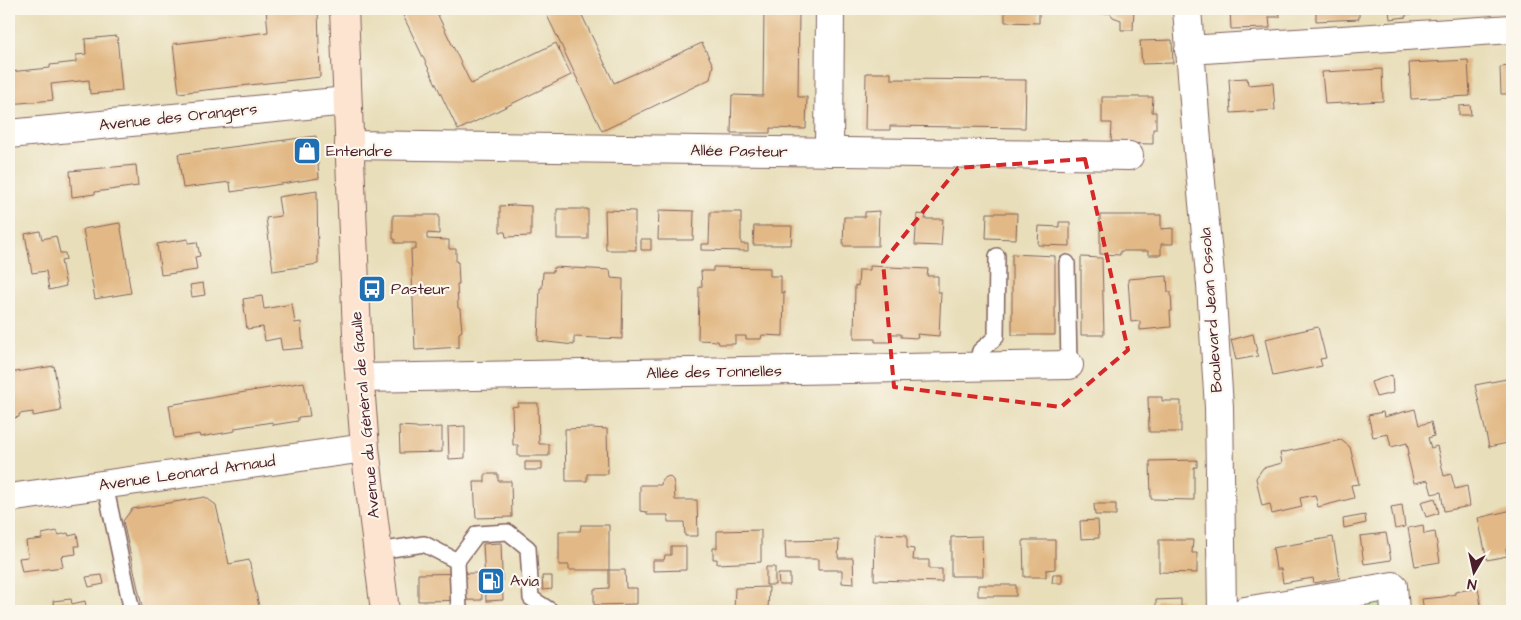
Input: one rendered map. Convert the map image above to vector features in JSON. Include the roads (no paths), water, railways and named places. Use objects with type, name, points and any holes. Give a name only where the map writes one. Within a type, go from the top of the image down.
[{"type":"main road","name":"Avenue du Général de Gaulle","points":[[344,9],[360,378],[365,448],[386,611]]},
{"type":"street","points":[[829,152],[830,9]]},
{"type":"street","name":"Boulevard Jean Ossola","points":[[1187,9],[1189,50],[1211,285],[1219,407],[1222,611]]},
{"type":"street","points":[[1189,50],[1512,29]]},
{"type":"street","name":"Avenue des Orangers","points":[[9,134],[347,101]]},
{"type":"street","name":"Allée Pasteur","points":[[349,145],[1129,156]]},
{"type":"street","name":"Allée des Tonnelles","points":[[360,378],[1069,365]]},
{"type":"street","name":"Avenue Leonard Arnaud","points":[[9,498],[365,448]]},
{"type":"street","points":[[1246,611],[1393,586],[1395,611]]},
{"type":"lane","points":[[976,367],[980,351],[996,337],[997,256]]},
{"type":"lane","points":[[1068,263],[1069,365]]},
{"type":"lane","points":[[105,485],[132,611]]},
{"type":"lane","points":[[459,611],[457,560],[477,534],[508,532],[528,548],[531,598],[551,611]]},
{"type":"lane","points":[[378,551],[424,544],[457,560]]},
{"type":"place","name":"Entendre","points":[[307,151]]},
{"type":"place","name":"Pasteur","points":[[372,289]]},
{"type":"place","name":"Avia","points":[[491,581]]}]
